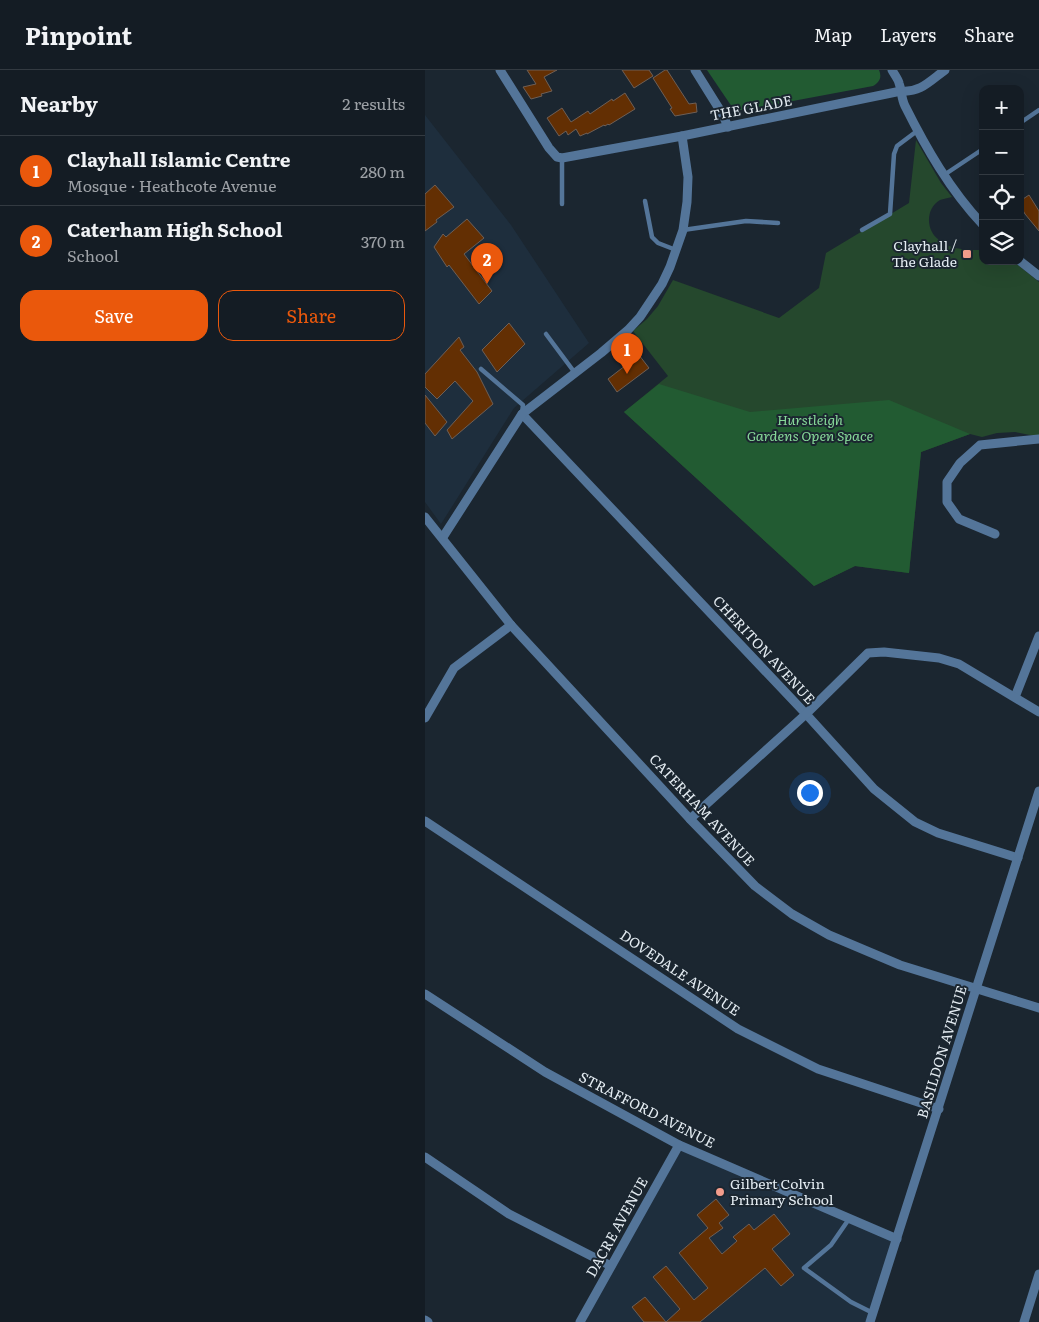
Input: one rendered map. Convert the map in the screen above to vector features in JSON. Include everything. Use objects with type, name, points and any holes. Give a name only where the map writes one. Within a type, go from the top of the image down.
[{"type":"street","points":[[500,70],[549,148],[559,157]]},
{"type":"street","points":[[695,70],[723,115],[728,127]]},
{"type":"street","points":[[892,70],[899,82],[903,102],[917,132],[943,176],[979,221]]},
{"type":"street","name":"THE GLADE","points":[[559,157],[682,136],[901,91],[913,91],[919,89],[945,70]]},
{"type":"street","points":[[443,538],[522,414],[601,353],[640,317],[662,284],[683,230],[687,202],[687,177],[682,136]]},
{"type":"street","points":[[1024,264],[1039,276]]},
{"type":"street","name":"CHERITON AVENUE","points":[[522,414],[806,714],[874,789],[915,822],[938,833],[1018,858]]},
{"type":"street","points":[[995,534],[959,519],[947,502],[947,482],[960,463],[980,445],[1039,439]]},
{"type":"street","name":"CATERHAM AVENUE","points":[[425,517],[511,625],[690,819],[755,886],[792,914],[829,935],[900,965],[1039,1008]]},
{"type":"street","points":[[425,718],[454,668],[511,625]]},
{"type":"street","points":[[1015,697],[1039,636]]},
{"type":"street","points":[[690,819],[806,714],[868,653],[884,652],[939,658],[959,664],[1039,712]]},
{"type":"street","name":"BASILDON AVENUE","points":[[872,1318],[1039,791]]},
{"type":"street","name":"DOVEDALE AVENUE","points":[[425,822],[738,1029],[818,1068],[939,1109]]},
{"type":"street","name":"STRAFFORD AVENUE","points":[[425,994],[545,1072],[679,1145],[897,1239]]},
{"type":"street","name":"DACRE AVENUE","points":[[580,1322],[679,1145]]},
{"type":"street","points":[[425,1157],[509,1214],[611,1266]]},
{"type":"street","points":[[1024,1322],[1039,1274]]},
{"type":"lane","points":[[1024,120],[1039,110]]},
{"type":"lane","points":[[862,230],[890,214],[894,154],[897,146],[917,132]]},
{"type":"lane","points":[[943,176],[979,151]]},
{"type":"lane","points":[[559,157],[562,204]]},
{"type":"lane","points":[[645,201],[652,237],[658,243],[676,250]]},
{"type":"lane","points":[[683,230],[746,221],[778,223]]},
{"type":"lane","points":[[546,334],[575,374]]},
{"type":"lane","points":[[481,369],[523,405],[522,414]]},
{"type":"lane","points":[[849,1219],[831,1244],[804,1268],[872,1318]]},
{"type":"shaded area","points":[[425,115],[511,225],[589,343],[514,408],[441,524],[425,502]]},
{"type":"shaded area","name":"Gilbert Colvin Primary School","points":[[679,1145],[897,1239],[870,1322],[583,1322]]},
{"type":"green space","points":[[707,70],[879,70],[880,77],[879,81],[873,86],[745,110],[736,110]]},
{"type":"green space","name":"Hurstleigh Gardens Open Space","points":[[916,140],[941,183],[952,197],[940,200],[931,210],[929,223],[935,236],[951,247],[979,250],[979,265],[1018,265],[1039,282],[1039,435],[1015,432],[997,433],[982,437],[970,434],[921,452],[909,573],[855,566],[814,586],[624,412],[668,376],[633,331],[658,306],[673,280],[779,318],[819,288],[826,253],[909,203]]},
{"type":"green space","points":[[659,384],[750,412],[889,400],[970,434],[921,452],[909,573],[855,566],[814,586],[624,412]]},
{"type":"building","points":[[527,70],[557,70],[544,77],[552,91],[531,99],[523,87],[536,84]]},
{"type":"building","points":[[622,70],[649,70],[653,76],[634,88]]},
{"type":"building","points":[[667,70],[689,104],[696,103],[697,112],[675,116],[653,78]]},
{"type":"building","points":[[625,93],[635,109],[609,125],[604,125],[587,134],[580,136],[576,129],[568,135],[566,131],[559,136],[547,118],[562,108],[571,122],[588,111],[590,114],[612,99],[613,101]]},
{"type":"building","points":[[435,185],[454,207],[425,231],[425,194]]},
{"type":"building","points":[[1029,195],[1039,211],[1039,231],[1024,212],[1024,198]]},
{"type":"building","points":[[467,219],[484,238],[464,254],[492,291],[479,304],[449,265],[447,267],[434,247],[443,234],[446,237]]},
{"type":"building","points":[[509,323],[525,344],[497,372],[482,350]]},
{"type":"building","points":[[459,337],[464,347],[460,350],[477,372],[493,404],[452,439],[447,430],[473,401],[455,381],[437,399],[425,387],[425,374]]},
{"type":"building","points":[[639,355],[649,368],[617,392],[608,379]]},
{"type":"building","points":[[425,395],[447,422],[435,436],[425,423]]},
{"type":"building","points":[[716,1199],[729,1215],[719,1223],[723,1228],[709,1238],[722,1254],[737,1241],[733,1237],[749,1224],[754,1230],[774,1214],[790,1234],[772,1249],[794,1275],[781,1286],[765,1268],[700,1322],[666,1322],[680,1309],[653,1277],[666,1266],[694,1300],[708,1288],[679,1253],[708,1228],[697,1215]]},
{"type":"building","points":[[645,1297],[666,1322],[644,1322],[632,1307]]},
{"type":"place","name":"Clayhall / The Glade","points":[[967,254]]},
{"type":"place","name":"Caterham High School","points":[[487,284]]},
{"type":"place","name":"Clayhall Islamic Centre","points":[[627,374]]},
{"type":"place","name":"Gilbert Colvin Primary School","points":[[720,1192]]}]
